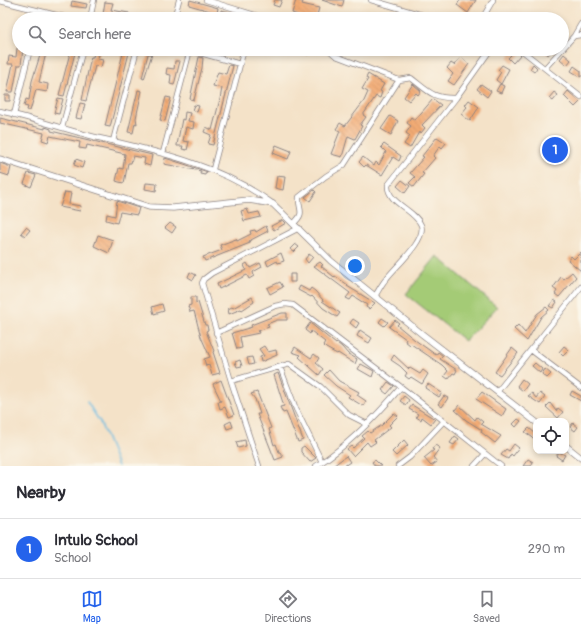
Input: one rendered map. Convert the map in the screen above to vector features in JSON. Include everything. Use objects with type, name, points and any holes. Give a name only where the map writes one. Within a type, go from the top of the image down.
[{"type":"street","points":[[91,12],[94,0]]},
{"type":"street","points":[[176,12],[179,0]]},
{"type":"street","points":[[206,0],[246,12]]},
{"type":"street","points":[[371,0],[412,12]]},
{"type":"street","points":[[486,12],[493,0]]},
{"type":"street","points":[[0,2],[43,12]]},
{"type":"street","points":[[569,42],[581,24]]},
{"type":"street","points":[[574,36],[581,35]]},
{"type":"street","points":[[14,114],[28,56]]},
{"type":"street","points":[[62,128],[81,56]]},
{"type":"street","points":[[113,141],[135,56]]},
{"type":"street","points":[[163,153],[186,56]]},
{"type":"street","points":[[212,56],[240,64]]},
{"type":"street","points":[[214,169],[242,56]]},
{"type":"street","points":[[338,56],[342,59],[399,80],[411,78],[438,97],[456,98]]},
{"type":"street","points":[[375,296],[386,279],[420,237],[422,231],[421,225],[417,220],[391,196],[387,190],[388,186],[456,98],[486,56]]},
{"type":"street","points":[[530,56],[581,97]]},
{"type":"street","points":[[546,68],[556,56]]},
{"type":"street","points":[[294,223],[300,218],[301,213],[299,197],[326,176],[344,165],[399,80]]},
{"type":"street","points":[[0,111],[163,153],[214,169],[254,191],[273,204],[294,223],[331,261],[533,420]]},
{"type":"street","points":[[0,159],[149,207],[173,208],[249,200],[273,204]]},
{"type":"street","points":[[259,466],[230,381],[203,288],[204,279],[212,273],[299,228]]},
{"type":"street","points":[[497,392],[581,287]]},
{"type":"street","points":[[216,333],[275,306],[285,304],[293,305],[401,387],[501,466]]},
{"type":"street","points":[[531,350],[581,388]]},
{"type":"street","points":[[230,381],[286,364],[292,366],[328,393],[349,415],[367,424]]},
{"type":"street","points":[[280,367],[296,409],[322,462]]},
{"type":"street","points":[[316,466],[350,441],[401,387]]},
{"type":"street","points":[[398,466],[410,457],[444,421]]},
{"type":"street","points":[[569,448],[581,458]]},
{"type":"street","points":[[474,466],[485,454]]},
{"type":"green space","points":[[437,256],[497,307],[465,341],[406,294]]},
{"type":"building","points":[[190,0],[218,8],[217,12],[214,12],[189,5]]},
{"type":"building","points":[[275,0],[282,0],[279,7],[273,5]]},
{"type":"building","points":[[296,0],[303,2],[302,4],[319,8],[318,12],[292,12]]},
{"type":"building","points":[[322,0],[344,0],[342,7]]},
{"type":"building","points":[[460,0],[476,0],[469,12],[457,5]]},
{"type":"building","points":[[72,1],[87,4],[86,8],[71,6]]},
{"type":"building","points":[[105,2],[113,3],[111,10],[123,12],[103,12]]},
{"type":"building","points":[[9,56],[22,56],[21,65],[18,65],[13,92],[7,92],[13,64],[8,64]]},
{"type":"building","points":[[40,56],[45,56],[39,82],[48,84],[47,92],[36,90],[30,111],[27,110],[28,107],[24,106],[26,99],[29,100],[32,81]]},
{"type":"building","points":[[69,56],[74,56],[64,96],[59,95]]},
{"type":"building","points":[[99,56],[98,59],[103,60],[101,67],[95,66],[86,101],[82,100],[91,57]]},
{"type":"building","points":[[122,56],[128,56],[110,127],[105,126]]},
{"type":"building","points":[[148,56],[151,56],[144,79],[142,78]]},
{"type":"building","points":[[510,56],[519,56],[513,63],[508,58]]},
{"type":"building","points":[[562,56],[566,56],[571,60],[567,65],[560,59]]},
{"type":"building","points":[[199,57],[203,58],[202,68],[194,100],[190,99]]},
{"type":"building","points":[[461,57],[469,64],[454,85],[448,81],[453,74],[447,68],[451,63],[454,65]]},
{"type":"building","points":[[175,61],[180,61],[174,85],[170,84],[171,75],[166,74],[167,68],[174,69]]},
{"type":"building","points":[[533,64],[537,68],[534,72],[530,69]]},
{"type":"building","points":[[229,65],[233,66],[213,145],[208,144],[211,135],[204,132],[206,127],[212,130],[222,88],[213,86],[218,72],[226,74]]},
{"type":"building","points":[[502,65],[509,69],[501,84],[496,80],[501,72],[498,70]]},
{"type":"building","points":[[574,66],[581,71],[581,77],[571,71]]},
{"type":"building","points":[[368,74],[384,84],[380,91],[382,92],[380,98],[376,96],[363,115],[366,117],[360,125],[362,126],[355,139],[348,136],[342,157],[331,154],[340,131],[336,129],[340,123],[345,126],[364,101],[368,92],[362,89],[368,79],[366,78]]},
{"type":"building","points":[[413,84],[421,91],[418,95],[416,93],[409,101],[404,97]]},
{"type":"building","points":[[481,84],[491,91],[487,97],[477,89]]},
{"type":"building","points":[[500,84],[504,86],[501,93],[496,91]]},
{"type":"building","points":[[138,90],[142,91],[136,118],[137,124],[135,123],[133,133],[128,132]]},
{"type":"building","points":[[568,91],[580,102],[575,107],[564,96]]},
{"type":"building","points":[[554,92],[558,95],[553,101],[549,98]]},
{"type":"building","points":[[5,95],[10,95],[10,101],[5,101]]},
{"type":"building","points":[[166,97],[171,98],[165,121],[160,120]]},
{"type":"building","points":[[58,98],[63,99],[59,114],[54,113]]},
{"type":"building","points":[[433,99],[441,105],[422,125],[425,128],[421,133],[419,132],[410,148],[404,144],[410,136],[406,133],[411,126],[407,123],[411,117],[415,120]]},
{"type":"building","points":[[469,100],[479,107],[470,121],[461,114],[467,107],[465,105]]},
{"type":"building","points":[[80,103],[85,104],[81,119],[76,118]]},
{"type":"building","points":[[194,105],[199,106],[197,112],[192,110]]},
{"type":"building","points":[[185,112],[190,113],[188,121],[194,122],[193,129],[186,127],[183,141],[189,142],[187,150],[182,149],[183,146],[177,146],[182,119],[184,120]]},
{"type":"building","points":[[390,116],[398,121],[391,135],[381,129]]},
{"type":"building","points":[[0,118],[45,129],[45,127],[51,129],[51,131],[152,155],[150,166],[144,164],[145,158],[133,156],[131,163],[128,163],[124,183],[119,182],[116,181],[119,168],[123,169],[125,154],[87,145],[86,149],[79,148],[80,142],[50,136],[48,142],[42,140],[44,133],[0,123]]},
{"type":"building","points":[[437,137],[446,143],[442,148],[440,146],[433,156],[435,158],[422,173],[424,174],[414,187],[409,183],[415,177],[410,173],[424,157],[422,156]]},
{"type":"building","points":[[384,144],[401,156],[399,161],[393,157],[382,175],[366,165],[364,167],[359,162],[363,157],[374,166],[376,162],[379,165],[386,152],[381,147]]},
{"type":"building","points":[[276,145],[291,151],[288,159],[273,153]]},
{"type":"building","points":[[165,158],[208,172],[206,172],[205,175],[200,174],[201,171],[164,164]]},
{"type":"building","points":[[76,159],[84,162],[82,168],[74,165]]},
{"type":"building","points":[[0,163],[11,167],[9,176],[0,173]]},
{"type":"building","points":[[28,173],[36,175],[31,187],[24,184]]},
{"type":"building","points":[[277,176],[285,177],[283,190],[275,188]]},
{"type":"building","points":[[402,180],[410,186],[405,193],[397,186]]},
{"type":"building","points":[[146,183],[157,184],[156,191],[145,189]]},
{"type":"building","points":[[314,190],[316,192],[310,201],[305,197]]},
{"type":"building","points":[[65,192],[71,193],[69,204],[81,206],[80,211],[60,207]]},
{"type":"building","points":[[117,201],[139,208],[137,215],[120,212],[117,223],[106,220],[107,214],[115,216]]},
{"type":"building","points":[[247,209],[249,214],[259,212],[261,217],[244,221],[241,211]]},
{"type":"building","points":[[283,220],[286,223],[274,230],[271,226]]},
{"type":"building","points":[[170,223],[176,227],[172,233],[165,228]]},
{"type":"building","points":[[266,226],[268,231],[249,241],[250,243],[205,261],[203,257],[222,250],[220,245],[236,239],[237,241],[251,234],[250,231],[255,230],[256,232]]},
{"type":"building","points":[[26,227],[30,230],[25,236],[21,233]]},
{"type":"building","points":[[98,235],[113,240],[109,253],[94,246]]},
{"type":"building","points":[[295,244],[299,247],[294,252],[290,249]]},
{"type":"building","points":[[581,252],[581,271],[568,260],[571,256],[574,259]]},
{"type":"building","points":[[281,253],[284,261],[278,263],[277,261],[268,266],[266,261]]},
{"type":"building","points":[[309,254],[313,257],[308,263],[305,259]]},
{"type":"building","points":[[320,262],[323,265],[321,266],[334,277],[335,276],[348,285],[347,286],[375,303],[369,309],[366,307],[367,305],[353,296],[350,300],[346,298],[350,293],[314,266]]},
{"type":"building","points":[[247,263],[250,268],[260,263],[262,267],[253,272],[254,276],[249,279],[247,275],[219,289],[217,284],[246,270],[244,265]]},
{"type":"building","points":[[190,272],[196,275],[193,280],[188,277]]},
{"type":"building","points":[[572,272],[576,277],[559,297],[555,294],[557,291],[553,288],[561,277],[564,279]]},
{"type":"building","points":[[290,274],[295,274],[295,282],[290,282]]},
{"type":"building","points":[[280,282],[283,287],[270,294],[267,288]]},
{"type":"building","points":[[300,286],[309,291],[311,288],[315,291],[323,300],[322,301],[340,313],[337,317],[323,308],[312,296],[311,297],[298,290]]},
{"type":"building","points":[[191,297],[196,297],[196,303],[198,302],[205,325],[207,325],[208,330],[206,331],[214,351],[213,352],[220,373],[212,375],[209,365],[206,366],[204,359],[210,357],[201,337],[194,311],[190,312],[188,306],[191,305]]},
{"type":"building","points":[[252,297],[254,302],[242,310],[241,309],[229,314],[228,309],[233,308]]},
{"type":"building","points":[[554,300],[557,302],[553,308],[549,306]]},
{"type":"building","points":[[162,304],[164,311],[154,314],[152,307]]},
{"type":"building","points":[[546,307],[549,310],[541,317],[527,341],[514,329],[518,325],[525,333],[537,314]]},
{"type":"building","points":[[282,313],[287,313],[287,320],[277,320],[267,324],[269,327],[258,331],[259,333],[240,337],[242,348],[237,349],[232,333],[252,327],[251,325]]},
{"type":"building","points":[[382,318],[388,322],[384,326],[379,322]]},
{"type":"building","points":[[353,319],[359,323],[356,328],[350,323]]},
{"type":"building","points":[[395,320],[399,323],[397,325],[415,340],[436,355],[438,352],[443,356],[440,359],[457,370],[455,374],[453,373],[448,379],[444,376],[448,371],[442,365],[411,344],[410,345],[405,341],[406,339],[389,327]]},
{"type":"building","points":[[310,323],[342,347],[348,354],[357,359],[355,364],[338,353],[337,354],[326,348],[323,345],[325,342],[311,331],[310,334],[305,330]]},
{"type":"building","points":[[360,330],[372,338],[369,343],[357,336]]},
{"type":"building","points":[[264,346],[268,352],[276,350],[277,355],[261,362],[260,357],[264,356],[259,349]]},
{"type":"building","points":[[564,346],[569,350],[563,356],[559,352]]},
{"type":"building","points":[[295,347],[311,358],[314,354],[319,358],[316,363],[323,369],[319,375],[299,357],[301,355],[292,352]]},
{"type":"building","points":[[512,348],[518,353],[500,375],[495,372]]},
{"type":"building","points":[[394,355],[409,369],[410,368],[420,374],[423,370],[428,374],[422,384],[411,377],[409,379],[405,376],[407,373],[391,360]]},
{"type":"building","points":[[252,357],[254,364],[249,365],[247,358]]},
{"type":"building","points":[[240,360],[242,366],[237,367],[235,362]]},
{"type":"building","points":[[535,363],[542,369],[540,373],[532,366]]},
{"type":"building","points":[[361,364],[374,371],[372,377],[358,369]]},
{"type":"building","points":[[545,369],[551,374],[547,378],[542,374]]},
{"type":"building","points":[[329,370],[339,381],[359,392],[357,395],[366,401],[363,406],[348,397],[350,395],[336,386],[324,375]]},
{"type":"building","points":[[278,373],[303,440],[298,442],[286,412],[283,413],[280,407],[284,406],[274,375]]},
{"type":"building","points":[[522,379],[528,384],[523,391],[517,386]]},
{"type":"building","points":[[221,380],[234,415],[229,417],[225,407],[220,409],[218,402],[221,401],[213,384]]},
{"type":"building","points":[[388,382],[394,386],[387,394],[382,390]]},
{"type":"building","points":[[428,384],[442,393],[439,397],[425,388]]},
{"type":"building","points":[[572,391],[581,396],[581,401],[570,395]]},
{"type":"building","points":[[257,392],[271,428],[269,429],[274,445],[276,444],[283,457],[275,460],[257,414],[260,414],[255,399],[251,394]]},
{"type":"building","points":[[482,392],[506,409],[502,416],[476,399]]},
{"type":"building","points":[[532,393],[536,398],[540,393],[545,397],[540,404],[528,396]]},
{"type":"building","points":[[404,396],[409,400],[406,405],[400,401]]},
{"type":"building","points":[[444,396],[448,398],[442,407],[438,404]]},
{"type":"building","points":[[550,403],[556,411],[558,408],[563,412],[558,418],[546,407]]},
{"type":"building","points":[[412,405],[435,419],[431,424],[422,417],[421,420],[416,417],[418,414],[409,409]]},
{"type":"building","points":[[459,405],[475,420],[477,417],[483,422],[481,424],[501,436],[495,443],[481,432],[482,430],[466,420],[455,410]]},
{"type":"building","points":[[394,413],[398,416],[389,425],[391,427],[374,440],[376,442],[370,446],[367,442],[353,456],[347,449],[351,446],[353,448],[364,438],[362,436],[368,431],[370,433],[382,425]]},
{"type":"building","points":[[518,419],[521,421],[516,427],[513,424]]},
{"type":"building","points":[[231,421],[233,427],[227,429],[225,424]]},
{"type":"building","points":[[573,423],[578,427],[575,431],[570,427]]},
{"type":"building","points":[[529,428],[533,431],[533,438],[525,432]]},
{"type":"building","points":[[455,436],[459,439],[454,445],[450,443]]},
{"type":"building","points":[[245,440],[246,446],[238,448],[236,442]]},
{"type":"building","points":[[404,440],[408,445],[396,456],[392,452]]},
{"type":"building","points":[[514,444],[519,448],[513,456],[511,454],[508,459],[501,455],[506,449],[509,451]]},
{"type":"building","points":[[435,445],[440,448],[433,457],[437,462],[431,466],[424,458],[434,450],[432,449]]},
{"type":"building","points":[[304,446],[316,458],[310,462],[301,452],[301,448]]},
{"type":"building","points":[[558,454],[565,455],[562,460],[556,456]]},
{"type":"building","points":[[346,456],[350,462],[344,466],[333,466]]},
{"type":"building","points":[[528,459],[533,462],[531,466],[523,466]]},
{"type":"building","points":[[375,460],[381,466],[375,466],[372,462]]},
{"type":"waterway","points":[[87,402],[100,422],[118,466]]},
{"type":"place","name":"Intulo School","points":[[555,150]]}]
